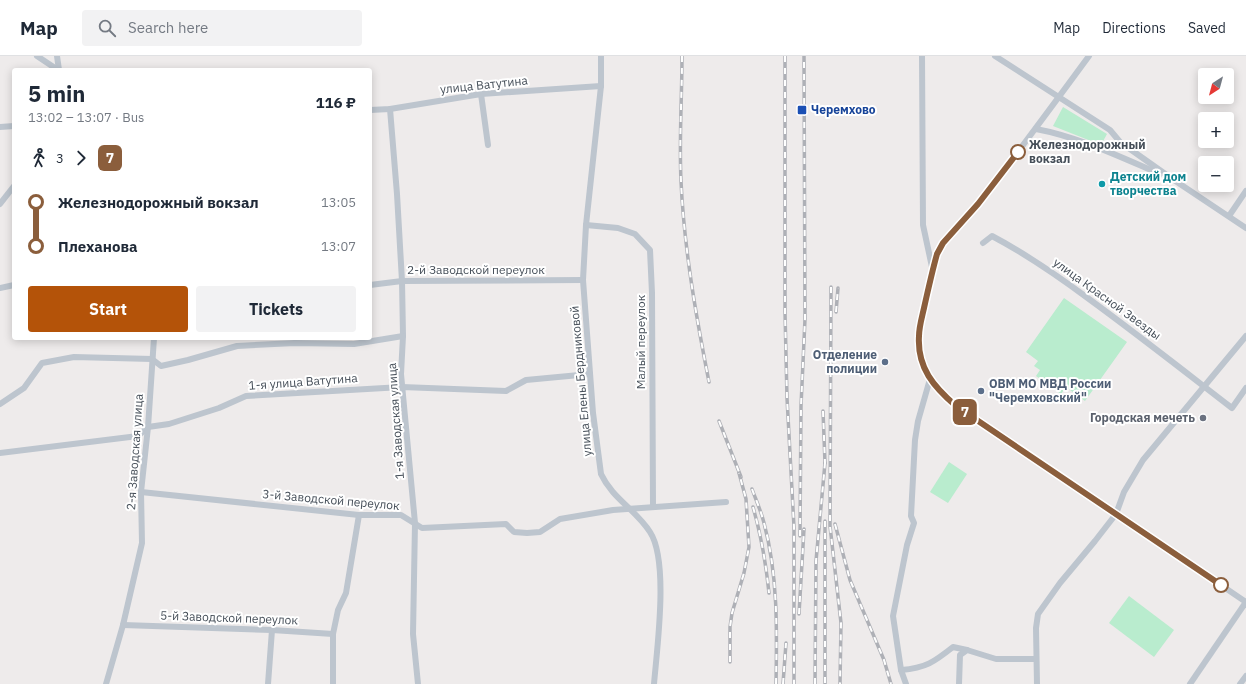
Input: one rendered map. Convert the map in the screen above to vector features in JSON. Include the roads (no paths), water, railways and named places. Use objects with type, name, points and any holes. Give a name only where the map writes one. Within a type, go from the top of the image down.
[{"type":"street","points":[[37,56],[56,68]]},
{"type":"street","points":[[58,56],[59,68]]},
{"type":"street","name":"улица Елены Бердниковой","points":[[601,56],[601,86],[586,225],[583,280],[590,374],[602,474],[606,484],[618,499],[639,518],[651,533],[656,547],[660,568],[659,620],[654,684]]},
{"type":"street","points":[[922,56],[923,225],[932,269]]},
{"type":"street","points":[[995,56],[1110,130],[1120,142],[1246,228]]},
{"type":"street","points":[[1089,56],[978,204],[943,243],[937,254],[932,269],[919,335],[920,351],[924,366],[930,379],[939,391],[956,406],[1246,602],[1190,684]]},
{"type":"street","name":"улица Ватутина","points":[[372,110],[481,94],[601,86]]},
{"type":"street","points":[[481,94],[488,145]]},
{"type":"street","name":"1-я Заводская улица","points":[[390,108],[402,281],[403,336],[401,374],[415,522],[413,634],[418,684]]},
{"type":"street","points":[[0,127],[12,126]]},
{"type":"street","points":[[1036,128],[1056,132],[1112,153],[1171,178]]},
{"type":"street","points":[[0,204],[12,189]]},
{"type":"street","points":[[1228,216],[1246,191]]},
{"type":"street","name":"Малый переулок","points":[[586,225],[618,228],[635,234],[650,250],[652,293],[653,507]]},
{"type":"street","name":"улица Красной Звезды","points":[[983,243],[992,236],[1052,272],[1232,408],[1246,388]]},
{"type":"street","name":"2-й Заводской переулок","points":[[372,285],[402,281],[583,280]]},
{"type":"street","points":[[0,288],[12,285]]},
{"type":"street","points":[[0,404],[24,388],[42,364],[74,357],[152,359],[161,366],[237,346],[295,343],[354,344],[403,336]]},
{"type":"street","points":[[1037,684],[1036,628],[1038,614],[1060,583],[1116,514],[1124,492],[1143,460],[1246,336]]},
{"type":"street","name":"2-я Заводская улица","points":[[106,684],[123,625],[142,543],[141,492],[148,426],[154,340]]},
{"type":"street","name":"1-я улица Ватутина","points":[[0,453],[138,436],[148,426],[169,424],[219,408],[246,396],[402,387],[506,391],[526,380],[590,374]]},
{"type":"street","points":[[906,684],[901,670],[893,616],[907,545],[914,523],[911,516],[915,440],[918,421],[930,379]]},
{"type":"street","name":"3-й Заводской переулок","points":[[141,492],[359,515],[402,515],[415,522],[422,528],[506,524],[514,532],[527,533],[540,532],[560,519],[613,510],[726,502]]},
{"type":"street","points":[[333,684],[333,634],[338,610],[346,593],[359,515]]},
{"type":"street","name":"5-й Заводской переулок","points":[[123,625],[272,630],[333,634]]},
{"type":"street","points":[[268,684],[272,630]]},
{"type":"street","points":[[901,670],[916,669],[930,664],[953,647],[996,659],[1036,659]]},
{"type":"street","points":[[960,684],[960,655],[967,650]]},
{"type":"street","points":[[1240,684],[1246,676]]},
{"type":"railway","points":[[682,56],[680,150],[685,231],[691,282],[709,382]]},
{"type":"railway","points":[[785,56],[785,312],[787,398],[794,527],[794,684]]},
{"type":"railway","points":[[800,536],[801,406],[805,319],[804,56]]},
{"type":"railway","points":[[831,287],[830,526],[841,623],[840,684]]},
{"type":"railway","points":[[836,312],[838,288]]},
{"type":"railway","points":[[823,411],[825,463]]},
{"type":"railway","points":[[719,421],[741,477]]},
{"type":"railway","points":[[815,684],[816,561],[825,463]]},
{"type":"railway","points":[[730,662],[730,627],[732,613],[744,573],[749,547],[746,499],[739,473]]},
{"type":"railway","points":[[752,489],[764,523],[772,562],[776,603],[776,684]]},
{"type":"railway","points":[[753,507],[763,550],[769,593]]},
{"type":"railway","points":[[825,521],[825,684]]},
{"type":"railway","points":[[835,524],[850,580],[884,660],[891,684]]},
{"type":"railway","points":[[799,614],[804,529]]},
{"type":"railway","points":[[783,684],[786,643]]},
{"type":"place","name":"Черемхово","points":[[802,110]]},
{"type":"place","name":"Железнодорожный вокзал","points":[[1018,152]]},
{"type":"place","name":"Детский дом творчества","points":[[1102,184]]},
{"type":"place","name":"Отделение полиции","points":[[885,362]]},
{"type":"place","name":"ОВМ МО МВД России \"Черемховский\"","points":[[981,391]]},
{"type":"place","name":"Городская мечеть","points":[[1203,418]]}]
